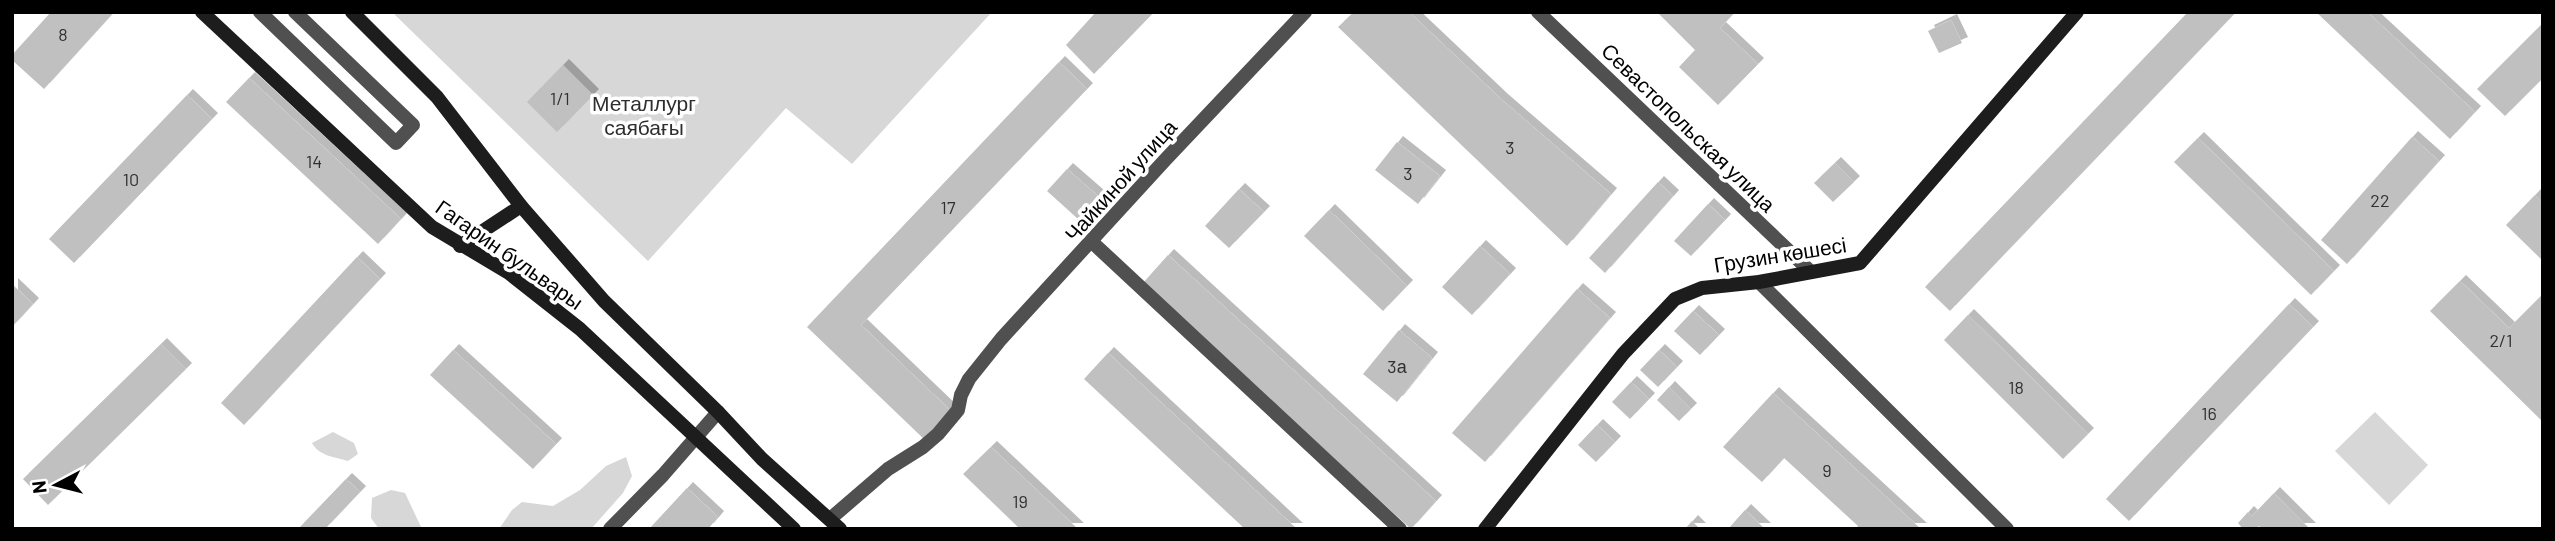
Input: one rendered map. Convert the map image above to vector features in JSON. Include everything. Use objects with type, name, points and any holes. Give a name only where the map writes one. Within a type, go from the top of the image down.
[{"type":"main road","name":"Гагарин бульвары","points":[[202,12],[432,228],[509,273],[580,329],[794,529]]},
{"type":"main road","name":"Гагарин бульвары","points":[[352,12],[437,97],[521,206],[604,301],[718,412],[762,459],[835,524]]},
{"type":"main road","name":"Грузин көшесі","points":[[1485,529],[1623,354],[1675,299],[1702,288],[1759,282],[1860,263],[2077,12]]},
{"type":"main road","points":[[460,246],[521,206]]},
{"type":"street","points":[[260,12],[396,143],[413,125],[295,12]]},
{"type":"street","name":"Чайкиной улица","points":[[835,524],[888,469],[938,434],[958,410],[961,395],[969,379],[1002,339],[1305,12]]},
{"type":"street","name":"Севастопольская улица","points":[[1538,12],[1811,272]]},
{"type":"street","points":[[1092,242],[1400,529]]},
{"type":"street","points":[[1759,282],[2006,528]]},
{"type":"street","points":[[610,529],[663,475],[718,412]]},
{"type":"green space","name":"Металлург саябағы","points":[[392,12],[992,12],[852,164],[786,108],[648,261]]},
{"type":"green space","points":[[2375,412],[2428,465],[2389,505],[2335,451]]},
{"type":"green space","points":[[333,432],[354,443],[358,454],[348,461],[323,453],[312,443]]},
{"type":"green space","points":[[626,457],[632,476],[623,493],[591,529],[499,529],[512,510],[522,502],[553,506],[580,490],[606,466]]},
{"type":"green space","points":[[391,490],[405,493],[422,529],[379,529],[371,518],[372,498]]},
{"type":"building","points":[[51,12],[114,12],[44,89],[12,60],[12,55]]},
{"type":"building","points":[[1096,12],[1154,12],[1094,74],[1066,45]]},
{"type":"building","points":[[1354,12],[1409,12],[1502,100],[1611,194],[1567,246],[1338,27]]},
{"type":"building","points":[[1735,12],[1720,28],[1758,64],[1718,105],[1679,67],[1695,50],[1659,14]]},
{"type":"building","points":[[2188,12],[2236,12],[1950,311],[1925,287]]},
{"type":"building","points":[[2316,12],[2367,12],[2475,112],[2450,139]]},
{"type":"building","points":[[1951,20],[1962,43],[1939,53],[1928,31]]},
{"type":"building","points":[[2543,23],[2543,78],[2505,116],[2477,89]]},
{"type":"building","points":[[1059,62],[1087,89],[861,325],[953,413],[926,441],[807,327]]},
{"type":"building","points":[[563,65],[593,95],[557,132],[527,102]]},
{"type":"building","points":[[249,78],[401,219],[378,244],[226,102]]},
{"type":"building","points":[[187,95],[212,119],[74,263],[49,239]]},
{"type":"building","points":[[2412,137],[2439,161],[2347,264],[2321,240]]},
{"type":"building","points":[[2198,138],[2334,271],[2311,295],[2174,162]]},
{"type":"building","points":[[1397,142],[1440,176],[1418,204],[1375,170]]},
{"type":"building","points":[[1835,163],[1854,182],[1833,202],[1814,183]]},
{"type":"building","points":[[1067,169],[1098,196],[1078,219],[1047,191]]},
{"type":"building","points":[[1658,182],[1673,196],[1605,273],[1589,258]]},
{"type":"building","points":[[1239,189],[1264,212],[1229,248],[1205,226]]},
{"type":"building","points":[[2535,195],[2543,203],[2543,261],[2506,225]]},
{"type":"building","points":[[1708,204],[1725,220],[1691,256],[1674,241]]},
{"type":"building","points":[[1329,210],[1407,286],[1383,311],[1304,236]]},
{"type":"building","points":[[1480,246],[1510,274],[1472,315],[1442,287]]},
{"type":"building","points":[[1168,255],[1436,501],[1411,529],[1143,283]]},
{"type":"building","points":[[357,257],[380,279],[244,425],[221,403]]},
{"type":"building","points":[[2460,281],[2509,328],[2543,294],[2543,422],[2430,311]]},
{"type":"building","points":[[12,284],[33,304],[12,327]]},
{"type":"building","points":[[1577,289],[1610,318],[1485,462],[1452,433]]},
{"type":"building","points":[[2289,304],[2313,327],[2129,521],[2106,499]]},
{"type":"building","points":[[1693,311],[1719,335],[1700,355],[1674,331]]},
{"type":"building","points":[[1968,315],[2088,434],[2063,459],[1944,340]]},
{"type":"building","points":[[1399,330],[1432,358],[1397,402],[1363,374]]},
{"type":"building","points":[[161,344],[186,369],[48,505],[23,479]]},
{"type":"building","points":[[453,350],[556,444],[533,469],[430,375]]},
{"type":"building","points":[[1659,350],[1677,367],[1658,387],[1640,370]]},
{"type":"building","points":[[1108,353],[1297,529],[1245,529],[1084,379]]},
{"type":"building","points":[[1631,382],[1649,399],[1630,419],[1612,402]]},
{"type":"building","points":[[1669,387],[1691,409],[1679,421],[1657,400]]},
{"type":"building","points":[[1773,393],[1921,529],[1855,529],[1858,526],[1784,458],[1762,482],[1723,447]]},
{"type":"building","points":[[1597,425],[1615,442],[1596,462],[1578,445]]},
{"type":"building","points":[[991,447],[1078,529],[1020,529],[963,474]]},
{"type":"building","points":[[346,479],[360,492],[325,529],[298,529]]},
{"type":"building","points":[[687,488],[718,517],[708,529],[649,529]]},
{"type":"building","points":[[2274,493],[2310,529],[2262,529],[2259,526],[2256,529],[2243,529],[2238,523],[2248,512],[2252,516]]},
{"type":"building","points":[[1745,510],[1765,529],[1728,529]]},
{"type":"building","points":[[1692,521],[1700,529],[1685,529]]}]
